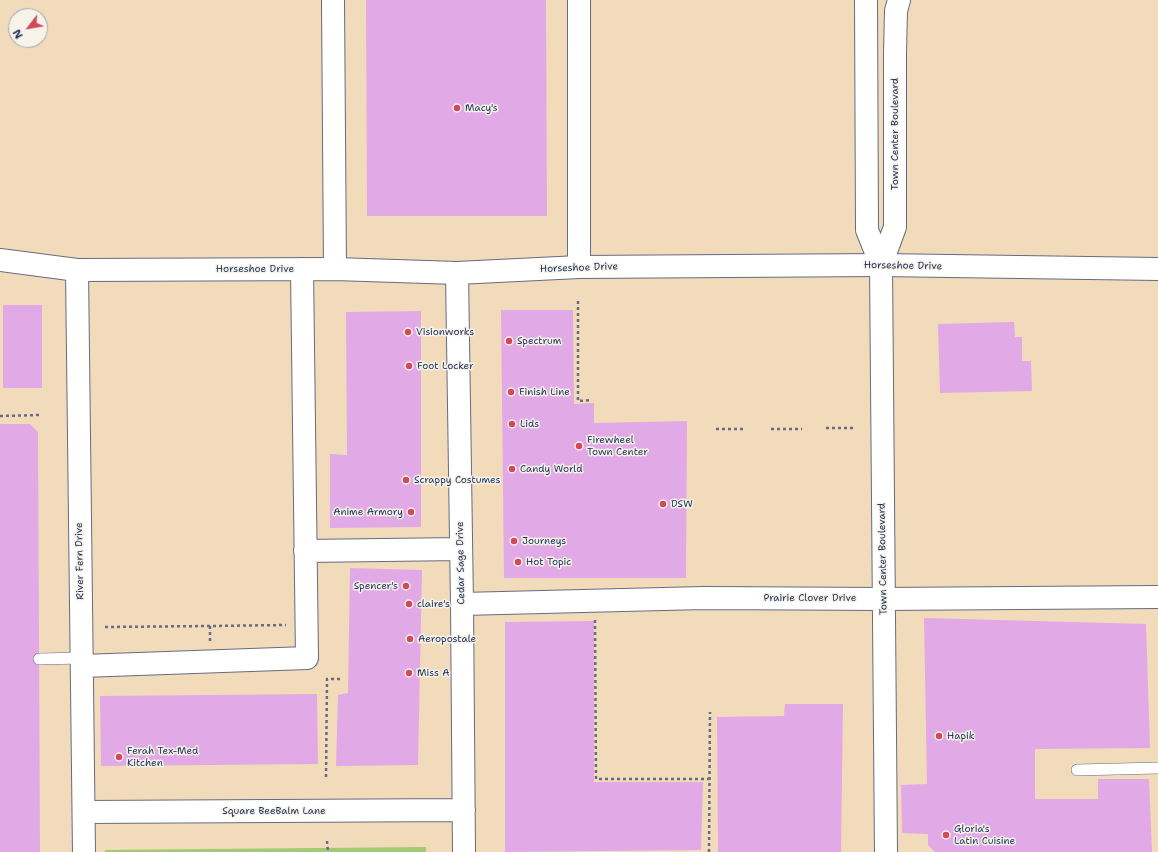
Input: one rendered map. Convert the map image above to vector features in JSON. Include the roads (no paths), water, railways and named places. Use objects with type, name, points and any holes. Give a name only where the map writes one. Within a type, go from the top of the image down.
[{"type":"street","points":[[333,0],[336,269]]},
{"type":"street","points":[[579,0],[579,267]]},
{"type":"street","name":"Town Center Boulevard","points":[[866,0],[867,230],[880,265],[886,852]]},
{"type":"street","name":"Town Center Boulevard","points":[[880,265],[895,227],[895,53],[896,11],[899,0]]},
{"type":"street","name":"Horseshoe Drive","points":[[0,260],[77,270],[336,269],[457,273],[579,267],[880,265],[1158,269]]},
{"type":"street","points":[[82,662],[306,658],[302,269]]},
{"type":"street","name":"River Fern Drive","points":[[77,270],[84,852]]},
{"type":"street","name":"Cedar Sage Drive","points":[[457,273],[464,852]]},
{"type":"street","points":[[305,551],[461,549]]},
{"type":"street","name":"Prairie Clover Drive","points":[[462,604],[704,598],[883,599],[1158,597]]},
{"type":"street","name":"Square BeeBalm Lane","points":[[84,812],[464,810]]},
{"type":"lane","points":[[39,659],[82,662]]},
{"type":"lane","points":[[1077,770],[1158,768]]},
{"type":"place","name":"Macy's","points":[[457,108]]},
{"type":"place","name":"Visionworks","points":[[408,332]]},
{"type":"place","name":"Spectrum","points":[[509,341]]},
{"type":"place","name":"Foot Locker","points":[[409,366]]},
{"type":"place","name":"Finish Line","points":[[511,392]]},
{"type":"place","name":"Lids","points":[[512,424]]},
{"type":"place","name":"Firewheel Town Center","points":[[579,446]]},
{"type":"place","name":"Candy World","points":[[512,469]]},
{"type":"place","name":"Scrappy Costumes","points":[[406,480]]},
{"type":"place","name":"DSW","points":[[663,504]]},
{"type":"place","name":"Anime Armory","points":[[411,512]]},
{"type":"place","name":"Journeys","points":[[514,541]]},
{"type":"place","name":"Hot Topic","points":[[518,562]]},
{"type":"place","name":"Spencer's","points":[[406,586]]},
{"type":"place","name":"claire's","points":[[409,604]]},
{"type":"place","name":"Aeropostale","points":[[410,639]]},
{"type":"place","name":"Miss A","points":[[409,673]]},
{"type":"place","name":"Hapik","points":[[939,736]]},
{"type":"place","name":"Ferah Tex-Med Kitchen","points":[[119,757]]},
{"type":"place","name":"Gloria's Latin Cuisine","points":[[946,835]]}]
